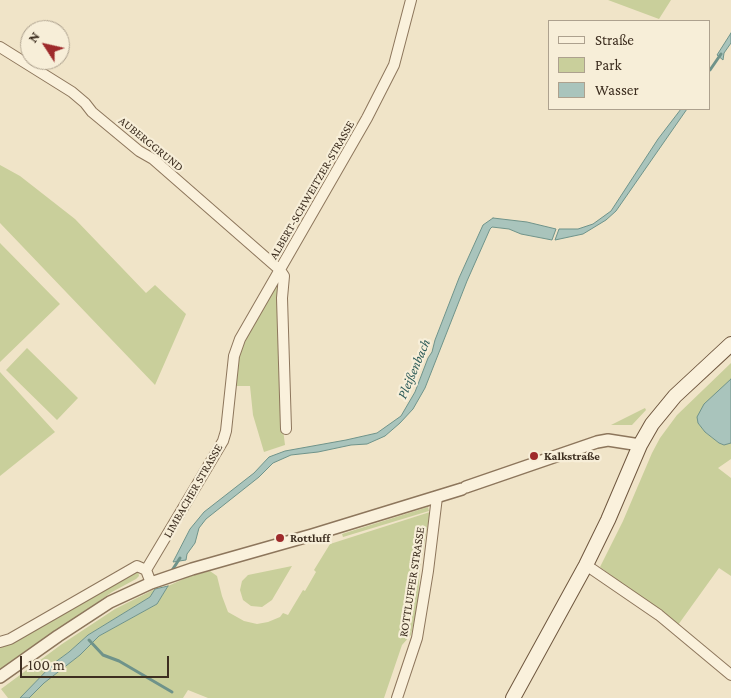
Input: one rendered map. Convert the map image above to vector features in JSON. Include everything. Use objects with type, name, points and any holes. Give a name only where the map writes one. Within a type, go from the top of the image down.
[{"type":"main road","points":[[513,698],[586,565],[608,520],[640,445],[652,424],[675,396],[731,344]]},
{"type":"street","name":"ALBERT-SCHWEITZER-STRASSE","points":[[286,429],[282,298],[284,276],[280,270],[358,135],[394,65],[411,0]]},
{"type":"street","name":"AUBERGGRUND","points":[[0,47],[72,92],[92,112],[132,146],[153,159],[280,270]]},
{"type":"street","name":"LIMBACHER STRASSE","points":[[146,570],[223,441],[226,431],[230,380],[236,348],[251,318],[280,270]]},
{"type":"street","points":[[0,678],[58,636],[110,602],[151,583],[192,568],[302,538],[437,497],[597,442],[608,440],[640,445]]},
{"type":"street","name":"ROTTLUFFER STRASSE","points":[[397,698],[417,638],[437,497]]},
{"type":"street","points":[[586,565],[659,615],[731,675]]},
{"type":"street","points":[[0,642],[19,634],[137,566],[146,570],[151,583]]},
{"type":"green space","points":[[608,0],[671,0],[659,19]]},
{"type":"green space","points":[[0,165],[20,176],[75,219],[146,293],[155,285],[186,314],[155,385],[0,223]]},
{"type":"green space","points":[[0,243],[60,304],[0,362]]},
{"type":"green space","points":[[274,284],[279,289],[285,445],[264,452],[253,415],[250,386],[233,386],[238,353]]},
{"type":"green space","points":[[27,348],[78,398],[57,420],[6,370]]},
{"type":"green space","points":[[731,363],[731,379],[712,398],[697,420],[705,432],[719,443],[724,445],[731,443],[731,459],[718,468],[731,478],[731,576],[719,568],[678,625],[600,567],[660,438],[677,415]]},
{"type":"green space","points":[[0,372],[55,432],[0,476]]},
{"type":"green space","points":[[645,408],[646,410],[632,425],[611,425]]},
{"type":"green space","points":[[428,507],[429,511],[343,537],[342,534]]},
{"type":"green space","points":[[430,512],[420,567],[418,603],[411,635],[402,645],[384,698],[208,698],[188,690],[183,698],[29,698],[44,683],[80,655],[99,636],[157,604],[168,586],[188,577],[210,571],[217,576],[228,612],[244,621],[257,624],[268,622],[280,617],[283,613],[288,615],[303,590],[305,591],[316,572],[314,570],[330,544]]},
{"type":"green space","points":[[292,566],[272,600],[262,607],[251,606],[243,600],[240,590],[242,581],[248,575]]},
{"type":"green space","points":[[138,571],[139,576],[136,579],[112,592],[0,672],[0,648],[13,643]]},
{"type":"green space","points":[[155,589],[150,597],[88,635],[54,663],[20,698],[8,698],[1,689],[62,644],[115,609]]},
{"type":"water","points":[[731,33],[731,43],[724,53],[723,60],[717,55]]},
{"type":"water","points":[[680,110],[686,110],[616,211],[606,220],[583,234],[555,240],[559,229],[578,229],[593,224],[611,211],[658,139]]},
{"type":"water","points":[[493,218],[527,222],[556,229],[552,240],[521,234],[509,229],[492,227],[490,229],[467,281],[425,388],[413,409],[400,423],[385,436],[367,444],[291,455],[273,463],[259,477],[206,519],[199,528],[195,543],[187,554],[186,560],[173,562],[190,529],[204,512],[254,473],[269,457],[285,451],[377,433],[401,416],[415,392],[459,278],[483,225]]},
{"type":"water","points":[[731,379],[731,443],[724,445],[705,432],[698,423],[697,417],[704,404]]},
{"type":"water","points":[[168,586],[157,604],[99,636],[80,655],[44,683],[29,698],[20,698],[54,663],[88,635],[150,597],[155,589]]},
{"type":"waterway","name":"Pleißenbach","points":[[711,69],[721,54]]},
{"type":"waterway","name":"Pleißenbach","points":[[171,572],[180,558]]},
{"type":"waterway","points":[[89,640],[103,655],[119,661],[172,692]]},
{"type":"place","name":"Kalkstraße","points":[[534,456]]},
{"type":"place","name":"Rottluff","points":[[280,538]]}]
